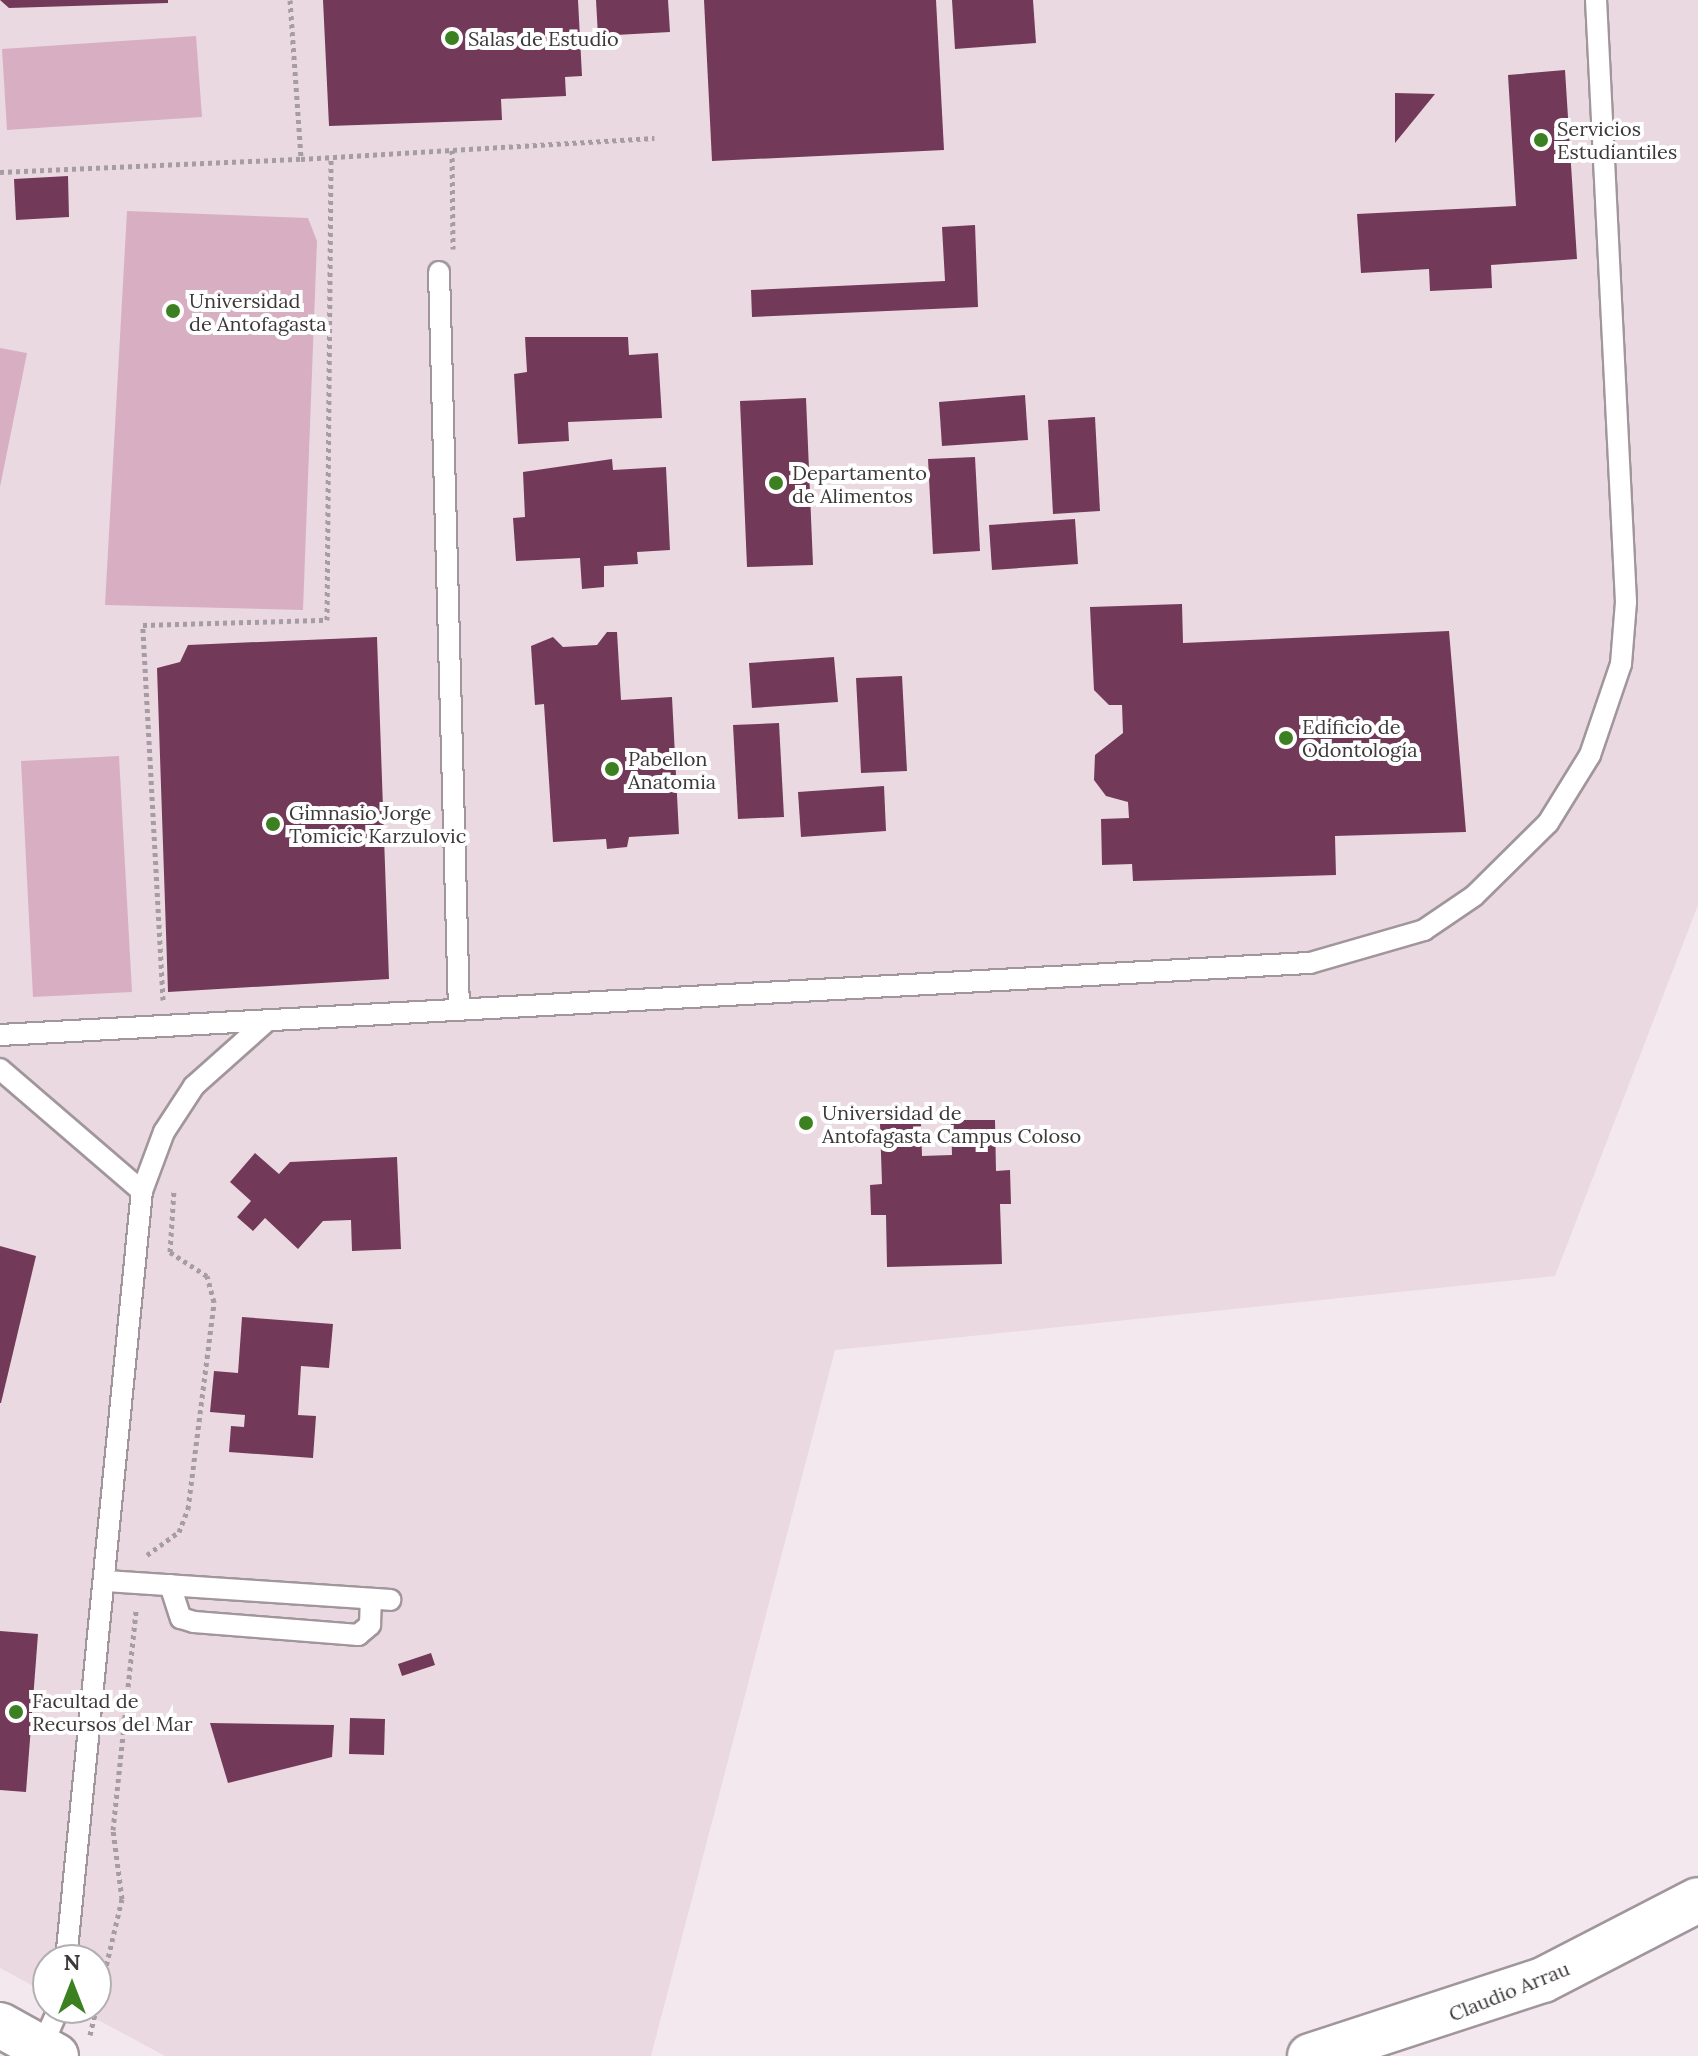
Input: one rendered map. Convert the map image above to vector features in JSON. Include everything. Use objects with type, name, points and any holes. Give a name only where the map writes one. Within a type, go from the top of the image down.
[{"type":"street","name":"Claudio Arrau","points":[[1310,2056],[1543,1980],[1698,1900]]},
{"type":"street","points":[[0,2025],[49,2052]]},
{"type":"lane","points":[[0,1035],[1310,963],[1424,930],[1474,896],[1548,823],[1590,755],[1621,664],[1626,602],[1596,0]]},
{"type":"lane","points":[[446,265],[459,1010]]},
{"type":"lane","points":[[68,1944],[106,1581],[142,1191],[164,1132],[194,1086],[267,1021]]},
{"type":"lane","points":[[0,1069],[142,1191]]},
{"type":"lane","points":[[106,1581],[170,1585],[381,1600],[370,1625],[358,1635],[194,1622],[181,1618],[170,1585]]},
{"type":"lane","points":[[49,2052],[55,2024]]},
{"type":"path","points":[[290,0],[301,159]]},
{"type":"path","points":[[0,172],[331,158],[654,138]]},
{"type":"path","points":[[446,265],[452,150]]},
{"type":"path","points":[[164,1025],[143,625],[327,620],[331,158]]},
{"type":"shaded area","name":"Universidad de Antofagasta Campus Coloso","points":[[0,0],[1698,0],[1698,905],[1555,1276],[835,1350],[651,2056],[165,2056],[106,2024],[112,2024],[112,1944],[32,1944],[32,1985],[0,1968]]},
{"type":"shaded area","points":[[196,36],[202,117],[7,130],[2,49]]},
{"type":"shaded area","points":[[127,211],[308,218],[317,241],[303,610],[105,605]]},
{"type":"shaded area","points":[[0,348],[27,353],[0,487]]},
{"type":"shaded area","points":[[119,756],[132,992],[33,997],[21,761]]},
{"type":"building","points":[[0,0],[168,0],[168,3],[9,8]]},
{"type":"building","name":"Salas de Estudio","points":[[323,0],[578,0],[582,76],[565,77],[566,96],[501,99],[502,120],[329,126]]},
{"type":"building","points":[[596,0],[668,0],[670,32],[598,36]]},
{"type":"building","points":[[704,0],[936,0],[944,150],[712,161]]},
{"type":"building","points":[[952,0],[1033,0],[1036,43],[955,49]]},
{"type":"building","name":"Servicios Estudiantiles","points":[[1565,70],[1577,259],[1491,265],[1492,288],[1430,291],[1429,269],[1361,273],[1357,214],[1516,206],[1508,75]]},
{"type":"building","points":[[1395,93],[1435,94],[1395,143]]},
{"type":"building","points":[[68,176],[69,217],[16,220],[14,179]]},
{"type":"building","points":[[975,225],[978,307],[752,317],[751,290],[945,281],[942,227]]},
{"type":"building","points":[[525,337],[628,337],[629,355],[658,353],[662,418],[568,422],[569,441],[518,444],[514,374],[527,372]]},
{"type":"building","points":[[1025,395],[1028,440],[942,446],[939,402]]},
{"type":"building","name":"Departamento de Alimentos","points":[[806,398],[813,565],[747,567],[740,401]]},
{"type":"building","points":[[1095,417],[1100,511],[1053,514],[1048,420]]},
{"type":"building","points":[[975,457],[980,551],[933,554],[928,459]]},
{"type":"building","points":[[612,459],[613,470],[666,467],[670,550],[637,552],[638,564],[604,566],[604,587],[582,589],[580,558],[516,561],[513,518],[525,517],[523,472]]},
{"type":"building","points":[[1075,519],[1078,564],[992,570],[989,525]]},
{"type":"building","name":"Edificio de Odontología","points":[[1182,604],[1183,643],[1449,631],[1466,832],[1335,836],[1336,875],[1133,881],[1132,864],[1102,865],[1101,819],[1129,818],[1128,802],[1106,796],[1094,780],[1095,755],[1123,733],[1122,705],[1109,705],[1094,690],[1090,607]]},
{"type":"building","name":"Pabellon Anatomia","points":[[607,632],[617,632],[621,700],[672,697],[679,834],[629,837],[627,847],[607,849],[606,839],[553,842],[544,704],[535,705],[531,646],[553,637],[563,647],[597,645]]},
{"type":"building","name":"Gimnasio Jorge Tomicic Karzulovic","points":[[377,637],[389,979],[168,992],[157,668],[180,662],[188,645]]},
{"type":"building","points":[[834,657],[838,702],[752,708],[749,663]]},
{"type":"building","points":[[902,676],[907,771],[861,773],[856,678]]},
{"type":"building","points":[[779,723],[784,817],[738,819],[733,725]]},
{"type":"building","points":[[884,786],[886,831],[801,837],[798,792]]},
{"type":"building","points":[[951,1120],[995,1120],[996,1171],[1010,1170],[1011,1204],[1000,1204],[1002,1264],[887,1267],[886,1215],[871,1215],[870,1185],[882,1184],[880,1124],[921,1123],[922,1156],[952,1155]]},
{"type":"building","points":[[255,1153],[279,1174],[290,1162],[397,1157],[401,1249],[352,1251],[351,1220],[323,1221],[298,1249],[265,1218],[253,1231],[237,1217],[251,1201],[230,1182]]},
{"type":"building","points":[[0,1246],[36,1256],[1,1403],[0,1403]]},
{"type":"building","points":[[242,1317],[333,1324],[329,1368],[301,1366],[298,1415],[316,1416],[313,1458],[229,1452],[231,1426],[244,1427],[245,1415],[210,1412],[214,1371],[238,1373]]},
{"type":"building","name":"Facultad de Recursos del Mar","points":[[0,1631],[38,1634],[26,1792],[0,1790]]},
{"type":"building","points":[[431,1653],[435,1665],[402,1676],[398,1664]]},
{"type":"building","points":[[350,1718],[385,1719],[384,1755],[349,1754]]},
{"type":"building","points":[[210,1723],[334,1725],[332,1757],[228,1783]]},
{"type":"place","name":"Salas de Estudio","points":[[452,38]]},
{"type":"place","name":"Servicios Estudiantiles","points":[[1541,140]]},
{"type":"place","name":"Universidad de Antofagasta","points":[[173,311]]},
{"type":"place","name":"Departamento de Alimentos","points":[[776,483]]},
{"type":"place","name":"Edificio de Odontología","points":[[1286,738]]},
{"type":"place","name":"Pabellon Anatomia","points":[[612,769]]},
{"type":"place","name":"Gimnasio Jorge Tomicic Karzulovic","points":[[273,824]]},
{"type":"place","name":"Universidad de Antofagasta Campus Coloso","points":[[806,1123]]},
{"type":"place","name":"Facultad de Recursos del Mar","points":[[16,1712]]}]
